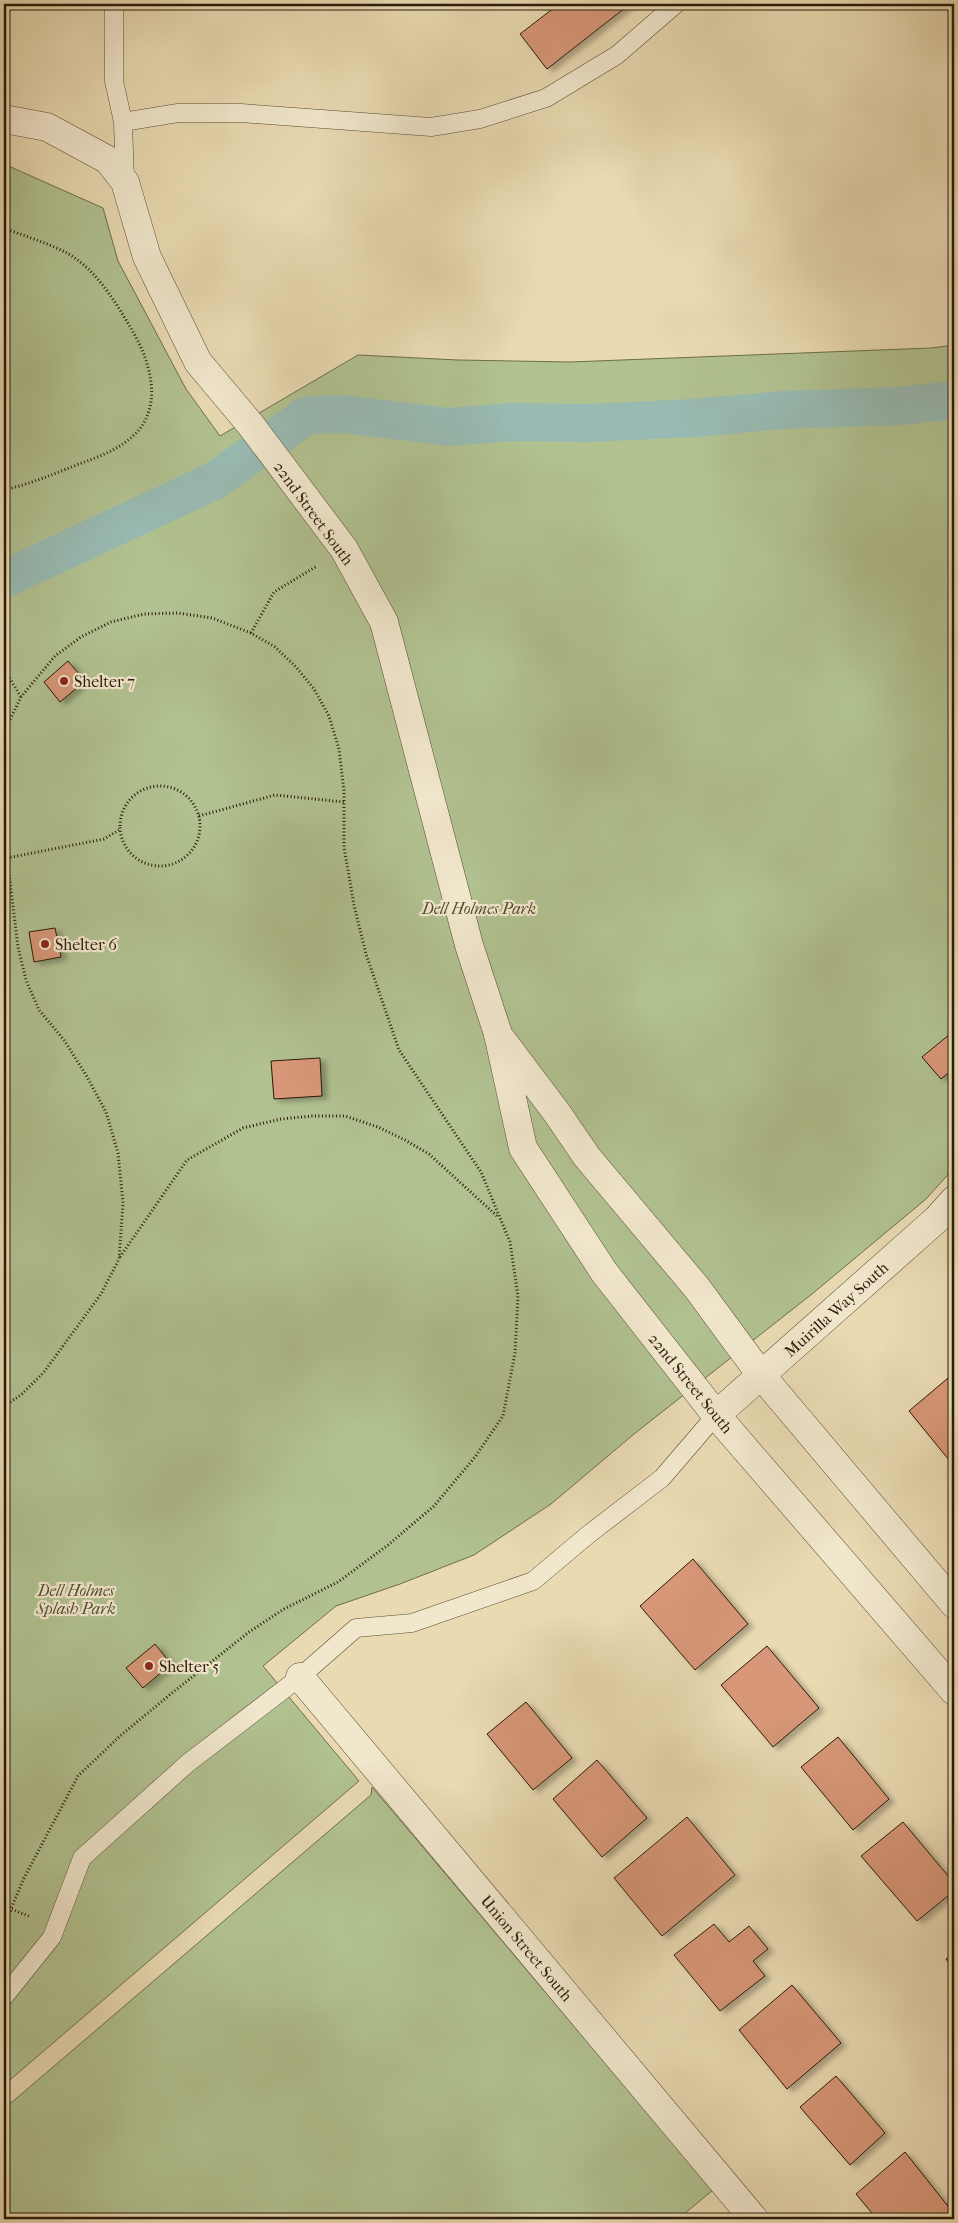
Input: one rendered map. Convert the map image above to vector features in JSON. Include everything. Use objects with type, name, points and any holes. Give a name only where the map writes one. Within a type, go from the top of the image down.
[{"type":"street","name":"22nd Street South","points":[[4,119],[47,127],[108,160],[125,182],[147,257],[198,362],[250,424],[344,549],[384,622],[469,945],[498,1034],[523,1148],[604,1272],[716,1415],[954,1691]]},
{"type":"street","name":"22nd Street South","points":[[498,1034],[557,1113],[586,1157],[697,1288],[761,1376],[954,1604]]},
{"type":"street","name":"Muirilla Way South","points":[[716,1415],[937,1220],[954,1200]]},
{"type":"street","name":"Union Street South","points":[[300,1677],[754,2219]]},
{"type":"lane","points":[[114,4],[114,81],[123,122],[125,182]]},
{"type":"lane","points":[[123,122],[178,113],[241,113],[431,128],[480,119],[546,98],[617,55],[676,4]]},
{"type":"lane","points":[[4,1997],[52,1937],[82,1858],[188,1763],[300,1677],[356,1628],[412,1623],[533,1582],[589,1534],[662,1478],[716,1415]]},
{"type":"path","points":[[4,228],[68,254],[90,271],[109,292],[131,328],[148,364],[153,393],[147,417],[134,436],[113,450],[29,485],[4,490]]},
{"type":"path","points":[[251,633],[274,592],[344,549]]},
{"type":"path","points":[[4,732],[21,697],[55,656],[81,637],[111,622],[144,614],[178,613],[212,618],[251,633],[276,647],[296,667],[314,689],[330,716],[339,748],[344,802],[344,847],[354,904],[366,954],[399,1050],[481,1172],[510,1242],[518,1296],[515,1353],[504,1416],[480,1451],[434,1506],[388,1545],[338,1582],[284,1608],[249,1632],[127,1730],[78,1776],[23,1880],[4,1928]]},
{"type":"path","points":[[4,669],[21,697]]},
{"type":"path","points":[[162,786],[174,788],[194,804],[199,816],[200,828],[191,852],[181,860],[170,865],[156,866],[142,863],[131,854],[123,843],[119,830],[121,816],[127,803],[136,793],[149,787],[162,786]]},
{"type":"path","points":[[199,816],[275,795],[344,802]]},
{"type":"path","points":[[8,858],[104,839],[119,830]]},
{"type":"path","points":[[4,833],[18,947],[26,980],[39,1010],[64,1040],[106,1112],[118,1153],[123,1203],[119,1259]]},
{"type":"path","points":[[4,1406],[21,1395],[44,1372],[101,1294],[119,1259],[187,1160],[243,1128],[281,1119],[313,1116],[345,1116],[378,1127],[430,1154],[500,1219]]},
{"type":"path","points":[[4,1904],[11,1909]]},
{"type":"green space","name":"Dell Holmes Park","points":[[4,164],[103,208],[118,261],[186,389],[220,436],[358,355],[458,360],[570,362],[931,348],[954,345],[954,1168],[926,1199],[812,1294],[634,1434],[551,1504],[474,1555],[400,1584],[336,1606],[263,1666],[359,1781],[4,2085],[4,1238],[7,1232],[4,1228]]},
{"type":"green space","points":[[372,1787],[713,2190],[678,2219],[4,2219],[4,2109],[371,1795]]},
{"type":"building","points":[[559,4],[630,4],[547,69],[520,34]]},
{"type":"building","name":"Shelter 7","points":[[68,661],[85,681],[60,702],[44,682]]},
{"type":"building","name":"Shelter 6","points":[[55,928],[61,957],[34,962],[29,932]]},
{"type":"building","points":[[950,1034],[954,1040],[954,1068],[941,1079],[922,1057]]},
{"type":"building","points":[[320,1058],[322,1096],[274,1099],[271,1061]]},
{"type":"building","points":[[954,1373],[954,1466],[909,1411]]},
{"type":"building","points":[[693,1559],[748,1624],[695,1670],[640,1606]]},
{"type":"building","name":"Shelter 5","points":[[155,1644],[171,1664],[143,1688],[126,1668]]},
{"type":"building","points":[[767,1646],[819,1708],[773,1747],[721,1685]]},
{"type":"building","points":[[526,1702],[572,1758],[533,1790],[487,1734]]},
{"type":"building","points":[[838,1737],[889,1799],[853,1830],[801,1767]]},
{"type":"building","points":[[597,1760],[647,1818],[602,1857],[553,1799]]},
{"type":"building","points":[[687,1817],[735,1875],[662,1936],[614,1878]]},
{"type":"building","points":[[903,1822],[954,1883],[954,1891],[917,1921],[861,1856]]},
{"type":"building","points":[[714,1924],[729,1942],[749,1926],[768,1949],[753,1961],[765,1976],[720,2011],[674,1955]]},
{"type":"building","points":[[954,1952],[954,1969],[946,1959]]},
{"type":"building","points":[[792,1985],[841,2043],[787,2089],[739,2030]]},
{"type":"building","points":[[836,2076],[885,2133],[850,2165],[800,2107]]},
{"type":"building","points":[[905,2152],[951,2210],[940,2219],[877,2219],[856,2194]]},
{"type":"waterway","points":[[4,579],[214,481],[307,415],[343,414],[449,427],[511,422],[589,423],[694,418],[783,410],[900,406],[954,400]]},
{"type":"place","name":"Shelter 7","points":[[64,681]]},
{"type":"place","name":"Shelter 6","points":[[45,944]]},
{"type":"place","name":"Shelter 5","points":[[149,1666]]},
{"type":"park label","name":"Dell Holmes Splash Park","points":[[76,1599]]}]
